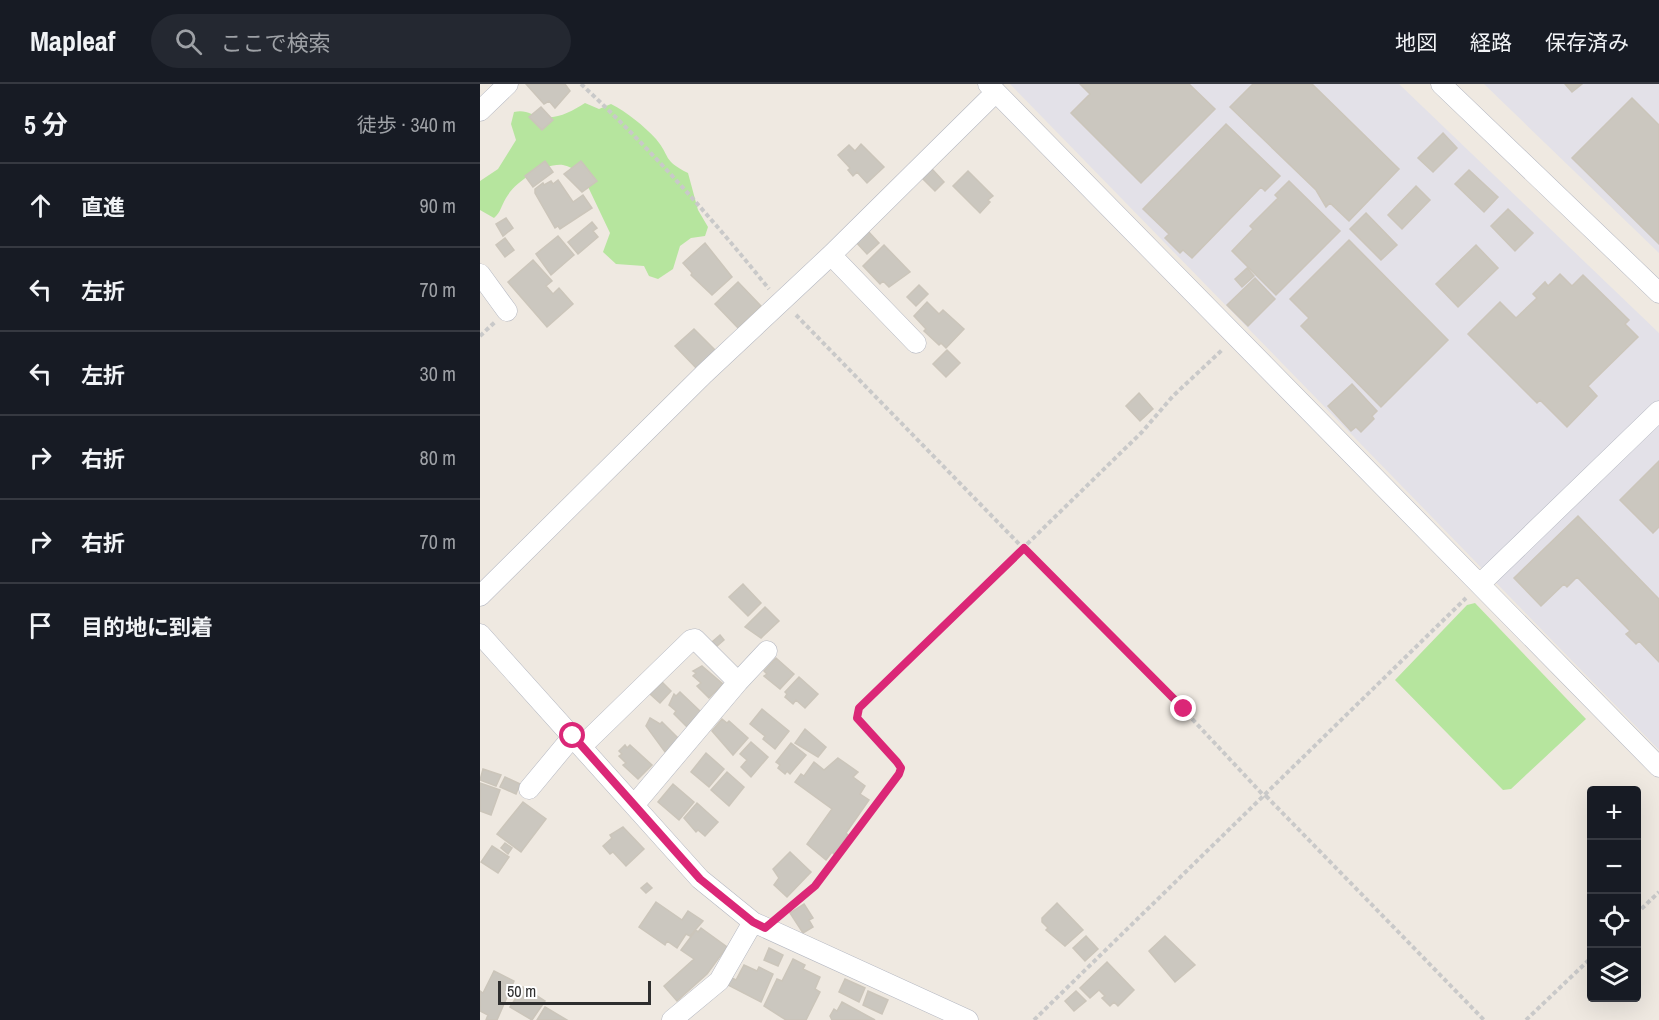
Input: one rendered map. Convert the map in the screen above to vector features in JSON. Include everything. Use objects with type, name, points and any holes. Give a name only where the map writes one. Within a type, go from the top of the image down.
[{"type":"street","points":[[480,111],[508,84]]},
{"type":"street","points":[[1441,84],[1659,293]]},
{"type":"street","points":[[480,596],[704,374],[831,255],[992,88],[1659,767]]},
{"type":"street","points":[[831,255],[916,343]]},
{"type":"street","points":[[480,274],[507,311]]},
{"type":"street","points":[[1480,584],[1659,411]]},
{"type":"street","points":[[480,634],[700,879],[759,925],[968,1020]]},
{"type":"street","points":[[529,789],[578,741],[691,640],[695,639],[738,682]]},
{"type":"street","points":[[634,804],[767,651]]},
{"type":"street","points":[[672,1020],[719,981],[759,925]]},
{"type":"path","points":[[581,84],[611,112],[714,220],[782,302],[1154,678],[1484,1020]]},
{"type":"path","points":[[759,925],[815,886],[899,774],[901,768],[897,762],[857,718],[859,708],[1236,337]]},
{"type":"path","points":[[1034,1020],[1266,796],[1480,584]]},
{"type":"path","points":[[1641,909],[1659,892]]},
{"type":"path","points":[[1526,1020],[1587,962]]},
{"type":"shaded area","points":[[1010,84],[1399,84],[1659,333],[1659,750]]},
{"type":"shaded area","points":[[1484,84],[1659,84],[1659,253]]},
{"type":"green space","points":[[585,103],[599,109],[611,104],[623,111],[656,139],[670,161],[688,173],[698,210],[708,227],[705,236],[691,238],[680,246],[673,269],[658,279],[649,276],[644,266],[616,264],[603,252],[610,233],[581,172],[568,166],[555,165],[530,175],[510,192],[494,218],[480,210],[480,181],[498,169],[516,140],[511,124],[514,112],[522,111],[554,117]]},
{"type":"green space","points":[[1475,603],[1586,719],[1511,789],[1503,790],[1395,680],[1467,605]]},
{"type":"building","points":[[526,84],[565,84],[570,91],[555,108],[549,101],[544,104]]},
{"type":"building","points":[[1080,84],[1189,84],[1215,109],[1141,183],[1071,113],[1090,94]]},
{"type":"building","points":[[1253,84],[1312,84],[1399,169],[1349,221],[1330,203],[1326,207],[1316,190],[1230,107]]},
{"type":"building","points":[[1565,84],[1582,84],[1572,92]]},
{"type":"building","points":[[1632,98],[1659,125],[1659,244],[1572,158]]},
{"type":"building","points":[[541,107],[553,120],[542,130],[529,117]]},
{"type":"building","points":[[1226,124],[1280,176],[1265,191],[1261,187],[1192,258],[1183,250],[1180,253],[1165,238],[1169,234],[1143,209]]},
{"type":"building","points":[[1443,133],[1457,148],[1433,172],[1418,158]]},
{"type":"building","points":[[861,144],[884,167],[867,183],[857,172],[853,176],[848,170],[850,168],[838,155],[849,145],[855,151]]},
{"type":"building","points":[[545,161],[553,172],[533,187],[525,176]]},
{"type":"building","points":[[581,161],[597,181],[582,192],[564,174]]},
{"type":"building","points":[[932,169],[944,182],[935,191],[922,178]]},
{"type":"building","points":[[1469,170],[1498,197],[1484,212],[1455,184]]},
{"type":"building","points":[[968,171],[993,196],[980,213],[953,186]]},
{"type":"building","points":[[558,180],[573,202],[583,195],[592,208],[560,229],[558,226],[555,228],[535,193],[535,189],[543,183],[544,185],[551,181],[553,184]]},
{"type":"building","points":[[1289,181],[1340,231],[1276,295],[1232,251],[1253,229],[1250,226],[1278,198],[1275,195]]},
{"type":"building","points":[[1416,186],[1430,200],[1402,229],[1388,215]]},
{"type":"building","points":[[1508,209],[1533,233],[1515,251],[1491,226]]},
{"type":"building","points":[[1366,213],[1397,245],[1381,260],[1350,229]]},
{"type":"building","points":[[506,218],[513,228],[503,236],[496,224]]},
{"type":"building","points":[[592,222],[597,228],[593,231],[598,237],[578,254],[568,242]]},
{"type":"building","points":[[867,230],[879,243],[867,254],[855,241]]},
{"type":"building","points":[[558,236],[574,255],[551,275],[536,254]]},
{"type":"building","points":[[505,238],[514,250],[505,257],[496,245]]},
{"type":"building","points":[[1349,240],[1448,340],[1381,407],[1301,326],[1309,318],[1290,299]]},
{"type":"building","points":[[705,243],[732,277],[712,295],[691,275],[692,273],[683,263]]},
{"type":"building","points":[[884,245],[910,272],[889,287],[883,281],[880,284],[863,266]]},
{"type":"building","points":[[1476,245],[1498,268],[1458,307],[1436,284]]},
{"type":"building","points":[[533,260],[552,281],[546,286],[553,294],[559,288],[573,304],[547,327],[508,282]]},
{"type":"building","points":[[1247,268],[1254,276],[1242,287],[1235,279]]},
{"type":"building","points":[[1560,274],[1572,286],[1583,275],[1629,320],[1625,324],[1638,337],[1588,386],[1597,396],[1567,427],[1540,400],[1537,403],[1468,334],[1500,302],[1516,318],[1537,298],[1533,294],[1545,282],[1548,286]]},
{"type":"building","points":[[1255,278],[1275,299],[1248,326],[1227,305]]},
{"type":"building","points":[[738,282],[761,306],[738,328],[715,304]]},
{"type":"building","points":[[919,285],[928,294],[916,306],[907,297]]},
{"type":"building","points":[[927,302],[939,314],[943,310],[964,329],[946,348],[941,343],[939,345],[924,331],[926,329],[914,316]]},
{"type":"building","points":[[694,329],[715,350],[713,352],[716,355],[699,371],[675,346]]},
{"type":"building","points":[[947,350],[960,363],[946,377],[933,364]]},
{"type":"building","points":[[1352,384],[1377,411],[1372,416],[1374,419],[1361,432],[1356,427],[1351,431],[1328,406]]},
{"type":"building","points":[[1139,393],[1153,409],[1140,421],[1126,406]]},
{"type":"building","points":[[1659,461],[1659,527],[1653,533],[1620,500]]},
{"type":"building","points":[[1578,516],[1659,599],[1659,662],[1639,641],[1636,644],[1626,634],[1630,631],[1577,577],[1567,587],[1564,584],[1541,606],[1514,578]]},
{"type":"building","points":[[743,584],[761,603],[748,616],[729,597]]},
{"type":"building","points":[[765,607],[779,621],[761,638],[745,627]]},
{"type":"building","points":[[720,635],[724,640],[717,646],[712,642]]},
{"type":"building","points":[[776,658],[794,674],[780,689],[764,676],[767,674],[764,671]]},
{"type":"building","points":[[702,666],[723,684],[709,698],[697,686],[701,683],[693,676],[696,673],[693,671]]},
{"type":"building","points":[[799,677],[818,694],[805,708],[796,700],[793,704],[785,697],[787,694],[785,692]]},
{"type":"building","points":[[662,682],[671,691],[660,703],[650,694]]},
{"type":"building","points":[[680,692],[701,712],[687,727],[674,714],[676,711],[669,705],[674,694],[676,696]]},
{"type":"building","points":[[762,709],[789,731],[775,749],[763,739],[765,736],[750,724]]},
{"type":"building","points":[[650,718],[660,724],[662,722],[679,739],[665,752],[646,726]]},
{"type":"building","points":[[722,719],[727,723],[729,721],[748,738],[733,755],[712,731]]},
{"type":"building","points":[[805,729],[826,747],[818,757],[795,743]]},
{"type":"building","points":[[751,742],[768,757],[751,777],[741,767],[747,760],[740,754]]},
{"type":"building","points":[[791,743],[806,755],[790,774],[787,771],[785,774],[778,768],[780,765],[776,762]]},
{"type":"building","points":[[625,745],[627,748],[630,745],[652,765],[638,779],[623,765],[626,763],[619,756],[622,754],[619,751]]},
{"type":"building","points":[[706,753],[724,769],[709,787],[691,772]]},
{"type":"building","points":[[838,758],[858,772],[853,777],[865,786],[860,794],[869,800],[846,833],[848,835],[834,854],[832,852],[826,860],[807,844],[832,809],[795,782],[801,774],[804,776],[814,762],[824,770]]},
{"type":"building","points":[[483,769],[501,775],[496,786],[480,780]]},
{"type":"building","points":[[727,772],[744,787],[729,806],[711,790]]},
{"type":"building","points":[[505,777],[520,784],[516,794],[500,787]]},
{"type":"building","points":[[480,783],[500,790],[491,815],[480,811]]},
{"type":"building","points":[[673,784],[694,802],[679,820],[658,802]]},
{"type":"building","points":[[523,802],[546,819],[521,852],[497,834]]},
{"type":"building","points":[[697,803],[718,822],[705,836],[698,830],[696,832],[684,818]]},
{"type":"building","points":[[623,827],[644,849],[626,866],[613,852],[610,854],[603,846],[612,838],[610,835]]},
{"type":"building","points":[[505,843],[512,848],[508,854],[501,848]]},
{"type":"building","points":[[492,846],[509,857],[498,873],[481,862]]},
{"type":"building","points":[[790,852],[811,872],[787,897],[774,885],[779,878],[773,869]]},
{"type":"building","points":[[647,883],[652,888],[646,893],[641,888]]},
{"type":"building","points":[[656,902],[682,920],[688,911],[703,921],[690,936],[686,934],[677,948],[667,941],[665,945],[639,927]]},
{"type":"building","points":[[1057,903],[1083,930],[1065,946],[1046,930],[1048,928],[1042,922],[1042,918]]},
{"type":"building","points":[[804,904],[813,918],[809,920],[813,927],[803,933],[790,913]]},
{"type":"building","points":[[701,928],[727,947],[707,974],[677,1001],[664,986],[694,959],[681,950],[696,930],[698,932]]},
{"type":"building","points":[[1086,936],[1098,949],[1085,961],[1073,948]]},
{"type":"building","points":[[1165,936],[1195,965],[1175,982],[1149,951]]},
{"type":"building","points":[[769,948],[783,955],[778,966],[764,960]]},
{"type":"building","points":[[793,959],[805,965],[803,969],[820,977],[815,989],[820,992],[806,1020],[786,1020],[764,1006],[777,979],[782,981]]},
{"type":"building","points":[[1107,962],[1134,990],[1118,1006],[1114,1002],[1110,1006],[1102,998],[1105,996],[1099,990],[1090,998],[1080,988]]},
{"type":"building","points":[[744,965],[757,971],[759,967],[773,974],[761,1002],[728,985],[732,978],[736,980]]},
{"type":"building","points":[[494,971],[514,981],[497,1020],[486,1020],[488,1015],[480,1011],[480,991],[483,993]]},
{"type":"building","points":[[845,979],[865,988],[859,1002],[839,992]]},
{"type":"building","points":[[523,987],[545,1001],[532,1020],[510,1007]]},
{"type":"building","points":[[868,991],[888,1000],[882,1014],[863,1005]]},
{"type":"building","points":[[1076,991],[1086,1001],[1074,1011],[1065,1001]]},
{"type":"building","points":[[842,1002],[875,1020],[832,1020],[830,1016],[834,1009],[837,1011]]},
{"type":"building","points":[[545,1007],[567,1020],[537,1020]]},
{"type":"route","points":[[573,736],[700,879],[753,922],[765,928],[815,886],[899,774],[901,768],[897,762],[857,718],[859,708],[1024,548],[1184,709]]}]
